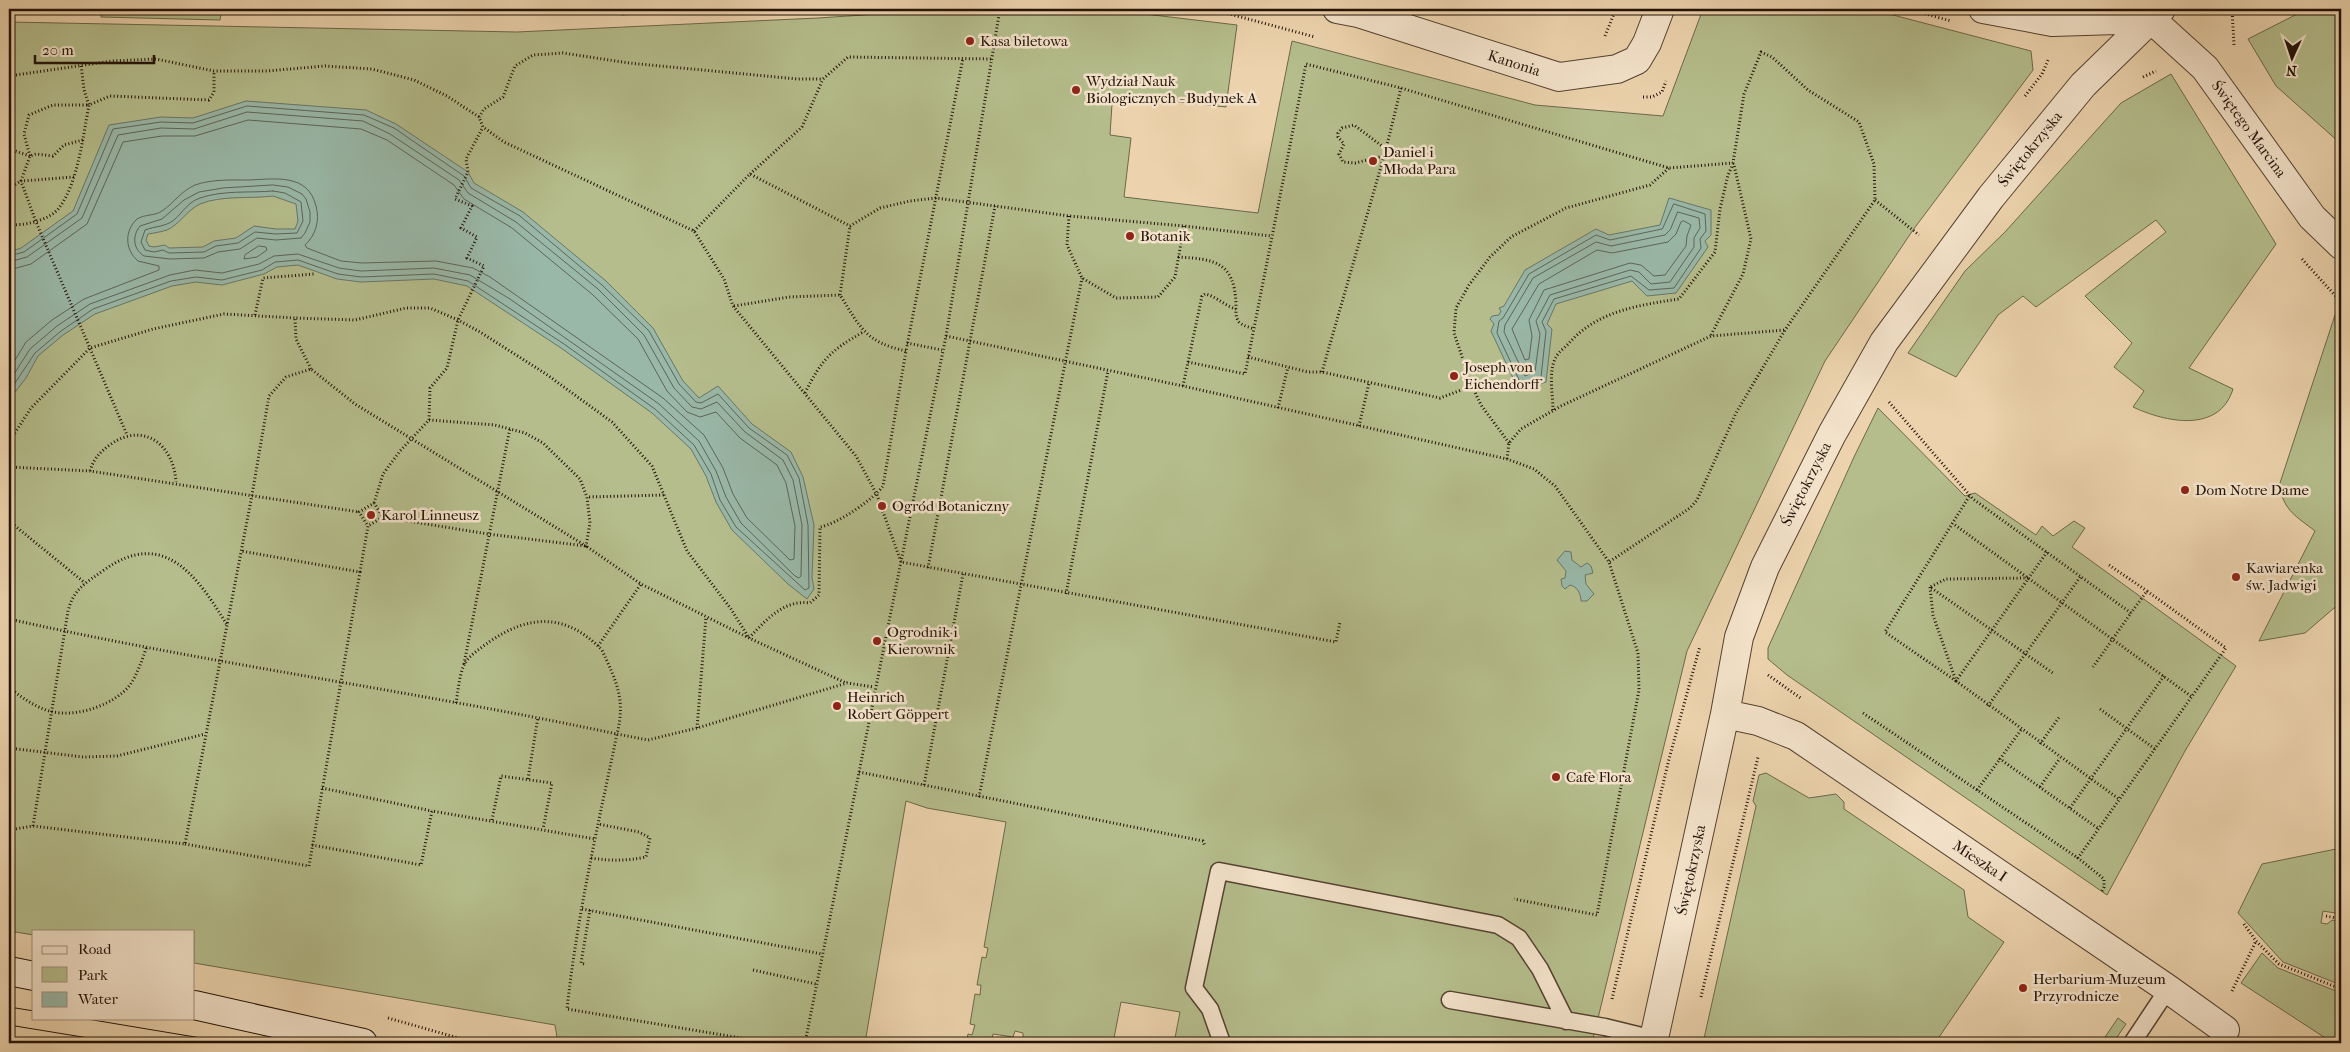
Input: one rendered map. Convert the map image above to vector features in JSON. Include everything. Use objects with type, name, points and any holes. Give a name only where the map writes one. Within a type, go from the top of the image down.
[{"type":"street","name":"Kanonia","points":[[1337,9],[1358,13],[1559,77],[1617,69],[1637,60],[1648,43],[1660,9]]},
{"type":"street","points":[[1983,9],[2052,22],[2156,14]]},
{"type":"street","name":"Świętego Marcina","points":[[2156,14],[2205,68],[2312,217],[2341,245]]},
{"type":"street","name":"Świętokrzyska","points":[[1653,1041],[1725,714],[1738,637],[1765,567],[1832,434],[1884,342],[1991,197],[2083,85],[2156,14]]},
{"type":"street","name":"Mieszka I","points":[[1725,714],[1767,725],[1796,736],[2168,989],[2225,1030]]},
{"type":"street","points":[[9,971],[32,976]]},
{"type":"street","points":[[195,1005],[363,1043]]},
{"type":"lane","points":[[1222,1043],[1210,1009],[1194,988],[1219,871],[1498,925],[1520,938],[1540,969],[1566,1021]]},
{"type":"lane","points":[[2132,1043],[2168,989]]},
{"type":"lane","points":[[1450,1000],[1605,1027],[1653,1041]]},
{"type":"path","points":[[805,1043],[874,687],[946,336],[1000,9]]},
{"type":"path","points":[[1553,410],[1552,374],[1556,357],[1574,337],[1595,320],[1639,305],[1679,299],[1715,252],[1720,209],[1728,175],[1733,164],[1744,94],[1761,52],[1772,57],[1808,90],[1859,122],[1874,164],[1875,200],[1785,330],[1736,413],[1697,500],[1690,508],[1609,562]]},
{"type":"path","points":[[479,117],[484,109],[503,97],[515,66],[533,55],[563,53],[629,63],[797,79],[823,78]]},
{"type":"path","points":[[694,231],[750,174],[802,127],[823,78],[848,57],[993,59]]},
{"type":"path","points":[[749,638],[772,613],[802,602],[810,603],[819,595],[820,527],[832,525],[877,495],[883,486],[906,351],[963,58]]},
{"type":"path","points":[[9,76],[81,64],[156,59],[214,71],[267,71],[325,66],[372,69],[414,80],[447,96],[479,117],[484,127],[504,142],[694,231],[724,279],[733,306],[856,456],[877,495],[901,562]]},
{"type":"path","points":[[9,224],[36,222],[58,209],[74,178],[90,105],[84,90],[81,64]]},
{"type":"path","points":[[1188,362],[1245,374],[1306,64],[1400,88],[1669,168],[1733,164]]},
{"type":"path","points":[[2136,83],[2160,69]]},
{"type":"path","points":[[127,435],[36,222],[21,181],[30,156],[24,134],[29,115],[53,105],[90,105],[110,96],[209,100],[214,92],[214,71]]},
{"type":"path","points":[[1322,372],[1386,149],[1400,88]]},
{"type":"path","points":[[1384,156],[1355,163],[1343,162],[1339,154],[1344,144],[1338,137],[1338,133],[1350,125],[1359,126],[1386,149]]},
{"type":"path","points":[[9,467],[90,471],[176,482],[359,512],[374,503],[383,474],[429,420],[430,388],[447,368],[458,320],[484,266],[467,258],[477,237],[462,228],[472,206],[455,200],[468,172],[466,159],[484,127]]},
{"type":"path","points":[[9,150],[30,156],[36,154],[53,156],[64,145],[83,140]]},
{"type":"path","points":[[1711,336],[1743,274],[1751,239],[1733,164]]},
{"type":"path","points":[[1509,443],[1480,405],[1454,333],[1456,308],[1469,285],[1490,257],[1511,237],[1566,208],[1650,185],[1669,168]]},
{"type":"path","points":[[750,174],[850,226]]},
{"type":"path","points":[[9,188],[21,181],[74,178]]},
{"type":"path","points":[[850,226],[880,208],[910,201],[936,198],[1069,216],[1272,236]]},
{"type":"path","points":[[1875,200],[1922,237]]},
{"type":"path","points":[[928,568],[995,206]]},
{"type":"path","points":[[1069,216],[1067,245],[1082,278],[1116,298],[1158,297],[1175,277],[1184,226]]},
{"type":"path","points":[[850,226],[840,295],[863,332],[886,346],[906,351]]},
{"type":"path","points":[[2297,253],[2341,302]]},
{"type":"path","points":[[1178,257],[1210,260],[1225,267],[1235,286],[1236,318],[1239,322],[1254,329]]},
{"type":"path","points":[[255,315],[263,278],[314,274]]},
{"type":"path","points":[[979,797],[1082,278]]},
{"type":"path","points":[[1183,386],[1202,296],[1205,294],[1210,295],[1225,306],[1236,310]]},
{"type":"path","points":[[733,306],[789,297],[840,295]]},
{"type":"path","points":[[9,442],[31,408],[90,348],[153,329],[224,314],[356,320],[406,308],[430,308],[458,320],[546,374],[612,422],[652,466],[687,551],[731,609],[749,638]]},
{"type":"path","points":[[295,318],[296,339],[311,369],[355,404],[497,490],[642,584],[749,638],[847,683],[874,687]]},
{"type":"path","points":[[1507,459],[1509,443],[1521,429],[1553,410],[1711,336],[1785,330]]},
{"type":"path","points":[[804,393],[819,365],[832,351],[863,332]]},
{"type":"path","points":[[946,336],[1183,386],[1507,459],[1534,469],[1555,486],[1609,562],[1638,653],[1639,690],[1597,915],[1512,899],[1498,925]]},
{"type":"path","points":[[908,343],[942,350]]},
{"type":"path","points":[[1248,357],[1308,372],[1322,372],[1440,398],[1472,386]]},
{"type":"path","points":[[1278,408],[1288,367]]},
{"type":"path","points":[[185,844],[204,734],[227,626],[269,396],[286,377],[311,369]]},
{"type":"path","points":[[1066,594],[1108,370]]},
{"type":"path","points":[[1359,426],[1369,383]]},
{"type":"path","points":[[1884,396],[1970,495],[2131,613]]},
{"type":"path","points":[[429,420],[495,425],[510,428],[544,443],[580,479],[588,497],[590,523],[586,546]]},
{"type":"path","points":[[456,703],[510,428]]},
{"type":"path","points":[[90,471],[94,460],[102,451],[127,435],[140,435],[153,438],[168,456],[176,472],[176,482]]},
{"type":"path","points":[[588,497],[664,495]]},
{"type":"path","points":[[1970,495],[1885,632],[2119,799]]},
{"type":"path","points":[[374,503],[383,516]]},
{"type":"path","points":[[9,830],[33,826],[185,844],[309,866],[368,526],[359,512]]},
{"type":"path","points":[[368,526],[383,516],[488,534],[586,546]]},
{"type":"path","points":[[9,521],[85,583]]},
{"type":"path","points":[[1955,525],[2192,697]]},
{"type":"path","points":[[241,551],[360,572]]},
{"type":"path","points":[[1956,681],[2047,552]]},
{"type":"path","points":[[33,826],[72,597],[85,583],[110,565],[131,554],[153,553],[167,557],[192,574],[210,596],[227,626]]},
{"type":"path","points":[[901,562],[1066,594],[1336,642],[1340,622]]},
{"type":"path","points":[[2078,858],[2226,648],[2110,564]]},
{"type":"path","points":[[924,785],[963,574]]},
{"type":"path","points":[[1988,706],[2081,576]]},
{"type":"path","points":[[1930,587],[1946,579],[2028,578]]},
{"type":"path","points":[[598,646],[642,584]]},
{"type":"path","points":[[1930,587],[1933,615],[1956,681]]},
{"type":"path","points":[[1930,587],[2053,673]]},
{"type":"path","points":[[2093,667],[2146,591]]},
{"type":"path","points":[[698,728],[706,617]]},
{"type":"path","points":[[9,619],[65,632],[220,661],[340,680],[538,717],[648,740],[698,728],[847,683]]},
{"type":"path","points":[[464,665],[478,650],[503,632],[529,622],[549,622],[566,625],[586,636],[598,646],[602,650],[620,690],[621,720],[591,858],[572,962],[567,1009],[770,1043]]},
{"type":"path","points":[[9,688],[33,705],[52,712],[86,710],[101,706],[128,687],[139,670],[147,646]]},
{"type":"path","points":[[1766,670],[1769,676],[1807,702]]},
{"type":"path","points":[[2070,808],[2164,676]]},
{"type":"path","points":[[1699,1006],[1778,682]]},
{"type":"path","points":[[2100,709],[2155,749]]},
{"type":"path","points":[[1863,713],[2078,858],[2104,878],[2102,891]]},
{"type":"path","points":[[2040,744],[2060,716]]},
{"type":"path","points":[[528,779],[538,717]]},
{"type":"path","points":[[1977,790],[2021,730]]},
{"type":"path","points":[[9,748],[83,757],[117,756],[204,734]]},
{"type":"path","points":[[2040,787],[2060,758]]},
{"type":"path","points":[[2000,759],[2098,829]]},
{"type":"path","points":[[859,772],[1203,841],[1219,871]]},
{"type":"path","points":[[492,820],[501,776],[552,783],[543,829]]},
{"type":"path","points":[[322,788],[432,811],[595,839]]},
{"type":"path","points":[[312,845],[421,865],[432,811]]},
{"type":"path","points":[[591,858],[615,862],[630,860],[646,856],[648,849],[650,838],[639,832],[598,824]]},
{"type":"path","points":[[582,909],[822,954]]},
{"type":"path","points":[[572,962],[582,963],[590,910]]},
{"type":"path","points":[[2326,916],[2341,919]]},
{"type":"path","points":[[2244,924],[2256,941],[2279,964],[2341,989]]},
{"type":"path","points":[[2236,985],[2256,941]]},
{"type":"path","points":[[752,970],[816,984]]},
{"type":"green space","points":[[101,9],[222,9],[220,20],[101,17]]},
{"type":"green space","points":[[621,9],[714,9],[621,15]]},
{"type":"green space","name":"Ogród Botaniczny","points":[[954,9],[1103,9],[1237,25],[1226,107],[1126,96],[1112,104],[1110,135],[1131,138],[1124,197],[1258,213],[1292,41],[1535,105],[1663,116],[1703,9],[1870,9],[2031,51],[2033,70],[1913,230],[1825,361],[1687,651],[1592,1043],[1174,1043],[1180,1012],[1121,1002],[1113,1043],[1042,1043],[1023,1040],[1023,1033],[1015,1031],[1013,1037],[993,1034],[991,1043],[966,1043],[968,1034],[972,1035],[975,1025],[970,1024],[975,994],[980,995],[981,985],[977,985],[982,957],[986,958],[988,948],[984,947],[1006,822],[927,808],[906,801],[865,1043],[558,1043],[555,1025],[195,963],[195,930],[32,930],[32,935],[9,931],[9,22],[517,32],[818,18]]},
{"type":"green space","points":[[2307,9],[2341,9],[2340,143],[2276,86],[2248,39]]},
{"type":"green space","points":[[2171,74],[2276,244],[2189,368],[2233,389],[2226,403],[2216,413],[2204,418],[2190,420],[2160,417],[2133,407],[2144,391],[2114,367],[2132,343],[2085,296],[2166,232],[2156,220],[2036,307],[2023,296],[1998,315],[1956,377],[1908,353],[1965,271],[2005,232],[2121,103]]},
{"type":"green space","points":[[2335,315],[2341,321],[2341,602],[2305,633],[2259,641],[2315,531],[2288,508],[2281,495],[2279,486]]},
{"type":"green space","points":[[1878,408],[1965,496],[1975,493],[2036,535],[2042,526],[2053,536],[2074,521],[2085,528],[2072,547],[2236,666],[2185,751],[2107,895],[1787,675],[1768,659],[1768,648]]},
{"type":"green space","points":[[1766,773],[1809,798],[1836,794],[1844,802],[1844,809],[1964,890],[1968,917],[2004,942],[1935,1043],[1703,1043],[1756,806],[1753,801],[1759,775]]},
{"type":"green space","points":[[2341,848],[2341,914],[2323,911],[2321,923],[2327,924],[2332,920],[2341,922],[2341,985],[2283,962],[2238,913],[2262,864]]},
{"type":"green space","points":[[2262,953],[2278,968],[2341,993],[2341,1043],[2333,1043],[2241,983]]},
{"type":"green space","points":[[2118,1018],[2126,1024],[2113,1043],[2101,1043]]},
{"type":"water","points":[[246,101],[366,110],[396,124],[468,172],[474,183],[523,212],[606,281],[653,328],[683,381],[699,398],[718,386],[752,424],[791,452],[803,477],[814,525],[812,577],[814,589],[807,599],[788,584],[732,530],[716,502],[706,476],[691,449],[652,413],[561,348],[467,286],[434,279],[361,282],[337,279],[298,265],[277,267],[264,274],[222,285],[196,282],[172,286],[95,314],[63,335],[38,356],[26,378],[9,400],[9,252],[21,248],[73,211],[109,125],[161,117],[193,118]],"holes":[[[273,196],[296,204],[298,221],[295,229],[254,226],[236,238],[214,241],[203,247],[169,248],[165,245],[154,247],[149,246],[146,240],[148,234],[167,230],[195,207],[217,199]]]},
{"type":"water","points":[[1669,198],[1711,210],[1711,235],[1705,241],[1708,247],[1676,293],[1647,296],[1632,281],[1556,304],[1547,324],[1552,329],[1546,382],[1519,391],[1491,331],[1494,324],[1490,319],[1492,316],[1499,315],[1501,311],[1499,308],[1504,306],[1525,270],[1596,229],[1609,235],[1660,225]]},
{"type":"water","points":[[1565,551],[1571,552],[1572,560],[1581,567],[1587,563],[1591,566],[1593,573],[1585,575],[1586,584],[1594,594],[1587,601],[1581,601],[1575,587],[1570,585],[1565,589],[1562,586],[1561,579],[1565,578],[1566,571],[1557,560]]},
{"type":"tram line","points":[[9,1007],[32,1011]]},
{"type":"tram line","points":[[93,1020],[231,1043]]},
{"type":"tram line","points":[[9,1025],[119,1043]]},
{"type":"place","name":"Kasa biletowa","points":[[970,41]]},
{"type":"place","name":"Wydział Nauk Biologicznych - Budynek A","points":[[1076,90]]},
{"type":"place","name":"Daniel i Młoda Para","points":[[1373,161]]},
{"type":"place","name":"Botanik","points":[[1130,236]]},
{"type":"place","name":"Joseph von Eichendorff","points":[[1454,376]]},
{"type":"place","name":"Dom Notre Dame","points":[[2185,490]]},
{"type":"place","name":"Ogród Botaniczny","points":[[882,506]]},
{"type":"place","name":"Karol Linneusz","points":[[371,515]]},
{"type":"place","name":"Kawiarenka św. Jadwigi","points":[[2236,577]]},
{"type":"place","name":"Ogrodnik i Kierownik","points":[[877,641]]},
{"type":"place","name":"Heinrich Robert Göppert","points":[[837,706]]},
{"type":"place","name":"Cafe Flora","points":[[1556,777]]},
{"type":"place","name":"Herbarium-Muzeum Przyrodnicze","points":[[2023,988]]}]
